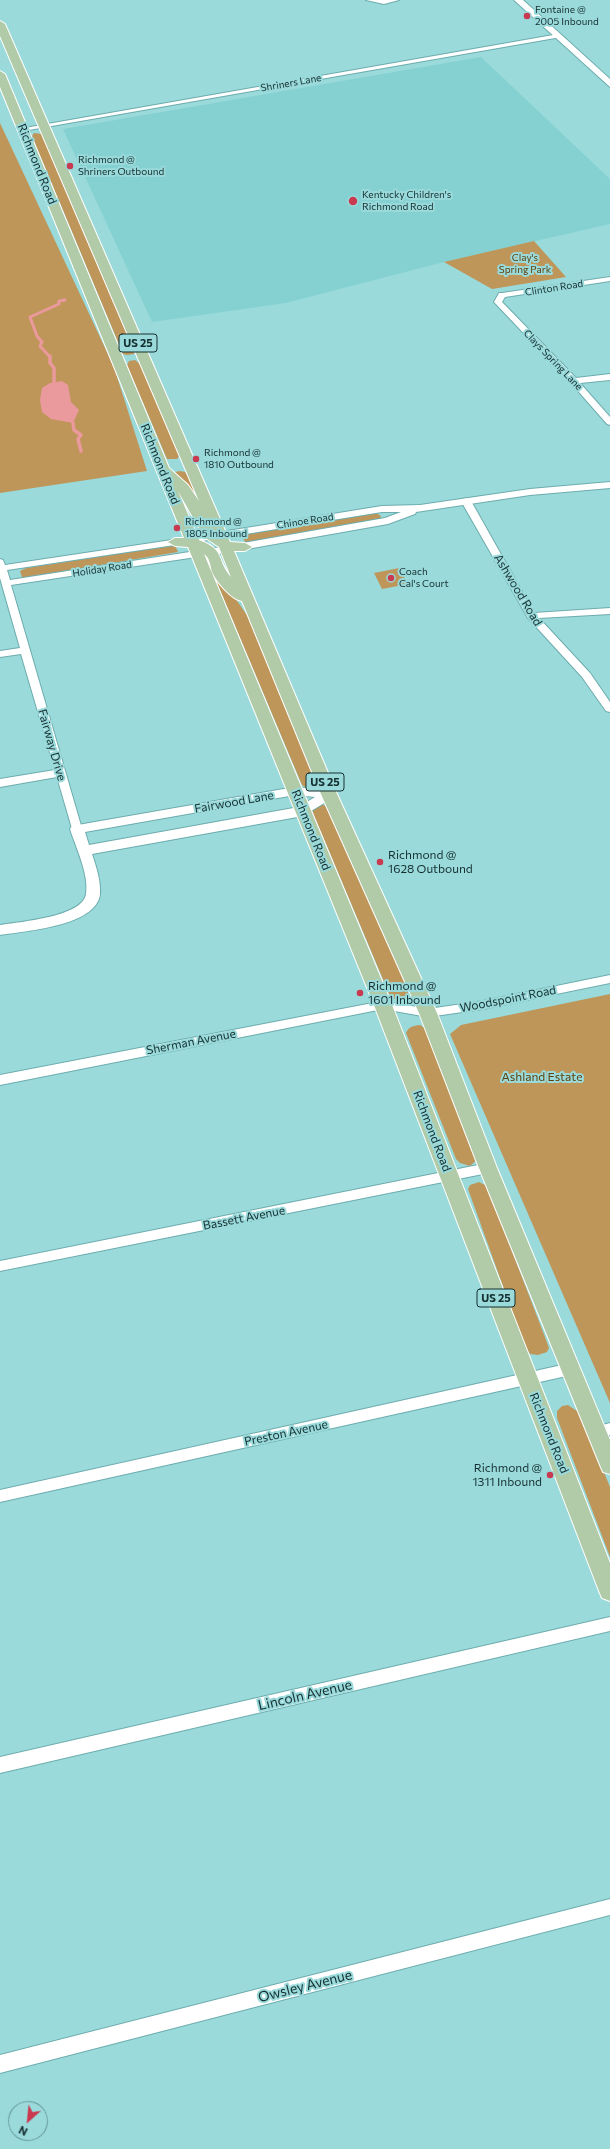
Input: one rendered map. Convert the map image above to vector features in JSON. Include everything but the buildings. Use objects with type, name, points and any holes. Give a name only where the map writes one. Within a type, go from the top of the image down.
[{"type":"main road","name":"Richmond Road","points":[[0,24],[2,36],[44,126],[220,542],[253,611],[330,794],[428,1013],[488,1168],[571,1369],[603,1431],[610,1464]]},
{"type":"main road","name":"Richmond Road","points":[[0,74],[161,466],[197,547],[382,1005],[610,1591]]},
{"type":"main road","points":[[161,466],[185,490],[220,542],[245,547]]},
{"type":"main road","points":[[175,542],[197,547],[214,556],[220,573],[253,611]]},
{"type":"street","points":[[369,0],[384,2],[396,0]]},
{"type":"street","points":[[518,0],[610,84]]},
{"type":"street","name":"Shriners Lane","points":[[23,129],[559,36]]},
{"type":"street","name":"Clinton Road","points":[[499,298],[502,296],[610,279]]},
{"type":"street","name":"Clays Spring Lane","points":[[499,298],[498,302],[501,307],[574,381],[610,422]]},
{"type":"street","points":[[574,381],[610,376]]},
{"type":"street","name":"Chinoe Road","points":[[197,547],[382,508],[420,508],[530,492],[610,486]]},
{"type":"street","name":"Ashwood Road","points":[[466,501],[531,616],[586,675],[610,709]]},
{"type":"street","name":"Chinoe Road","points":[[245,547],[388,521],[420,508]]},
{"type":"street","name":"Holiday Road","points":[[1,565],[175,542]]},
{"type":"street","name":"Chinoe Road","points":[[197,547],[220,542]]},
{"type":"street","name":"Holiday Road","points":[[7,583],[197,547]]},
{"type":"street","name":"Fairway Drive","points":[[0,930],[69,917],[84,910],[92,900],[92,887],[84,851],[59,773],[1,565]]},
{"type":"street","points":[[531,616],[610,611]]},
{"type":"street","points":[[0,654],[24,650]]},
{"type":"street","points":[[0,783],[59,773]]},
{"type":"street","name":"Fairwood Lane","points":[[77,830],[295,791],[330,794]]},
{"type":"street","name":"Fairwood Lane","points":[[84,851],[303,811],[330,794]]},
{"type":"street","name":"Woodspoint Road","points":[[382,1005],[428,1013],[483,1005],[610,979]]},
{"type":"street","name":"Sherman Avenue","points":[[0,1080],[382,1005]]},
{"type":"street","name":"Bassett Avenue","points":[[0,1266],[450,1177],[488,1168]]},
{"type":"street","name":"Preston Avenue","points":[[0,1496],[528,1380],[571,1369]]},
{"type":"street","name":"Lincoln Avenue","points":[[0,1765],[610,1624]]},
{"type":"street","name":"Owsley Avenue","points":[[0,2064],[610,1907]]},
{"type":"shaded area","name":"Kentucky Children's Richmond Road","points":[[481,57],[610,179],[610,224],[444,262],[286,303],[152,322],[63,129]]},
{"type":"shaded area","points":[[62,381],[68,385],[71,402],[79,410],[73,423],[51,419],[42,412],[40,400],[42,388],[50,383]]},
{"type":"green space","points":[[0,123],[114,367],[147,471],[0,493]]},
{"type":"green space","points":[[34,133],[42,134],[135,351],[134,354],[123,354],[32,136]]},
{"type":"green space","name":"Clay's Spring Park","points":[[534,241],[566,277],[492,289],[444,262]]},
{"type":"green space","points":[[135,360],[140,364],[180,455],[177,459],[167,459],[127,365],[129,361]]},
{"type":"green space","points":[[175,472],[185,472],[189,476],[212,532],[192,496]]},
{"type":"green space","points":[[376,513],[381,516],[380,519],[249,542],[245,542],[242,535],[247,533]]},
{"type":"green space","points":[[175,545],[178,552],[28,577],[22,577],[20,571],[26,568]]},
{"type":"green space","points":[[210,556],[219,575],[249,618],[319,784],[313,788],[307,788],[302,785],[206,557]]},
{"type":"green space","name":"Coach Cal's Court","points":[[399,568],[408,584],[382,589],[374,573]]},
{"type":"green space","points":[[320,805],[324,805],[331,811],[407,988],[408,993],[400,1000],[390,996],[313,813],[313,810]]},
{"type":"green space","name":"Ashland Estate","points":[[610,994],[610,1403],[450,1034],[461,1025]]},
{"type":"green space","points":[[420,1025],[426,1029],[478,1159],[470,1166],[460,1163],[456,1159],[406,1033],[413,1026]]},
{"type":"green space","points":[[479,1182],[487,1186],[549,1348],[547,1352],[538,1355],[530,1354],[523,1342],[468,1189],[470,1185]]},
{"type":"green space","points":[[568,1405],[580,1413],[610,1487],[610,1557],[557,1418],[557,1411],[562,1406]]},
{"type":"waterway","points":[[50,357],[40,346],[42,342],[37,336],[30,317],[59,304],[59,301],[65,300]]},
{"type":"waterway","points":[[50,357],[50,363],[54,368],[54,382]]},
{"type":"waterway","points":[[73,423],[74,430],[81,435],[78,439],[81,451]]},
{"type":"place","name":"Fontaine @ 2005 Inbound","points":[[527,16]]},
{"type":"place","name":"Richmond @ Shriners Outbound","points":[[70,166]]},
{"type":"place","name":"Kentucky Children's Richmond Road","points":[[353,201]]},
{"type":"place","name":"Richmond @ 1810 Outbound","points":[[196,459]]},
{"type":"place","name":"Richmond @ 1805 Inbound","points":[[177,528]]},
{"type":"place","name":"Coach Cal's Court","points":[[391,578]]},
{"type":"place","name":"Richmond @ 1628 Outbound","points":[[380,862]]},
{"type":"place","name":"Richmond @ 1601 Inbound","points":[[360,993]]},
{"type":"place","name":"Richmond @ 1311 Inbound","points":[[550,1475]]}]
